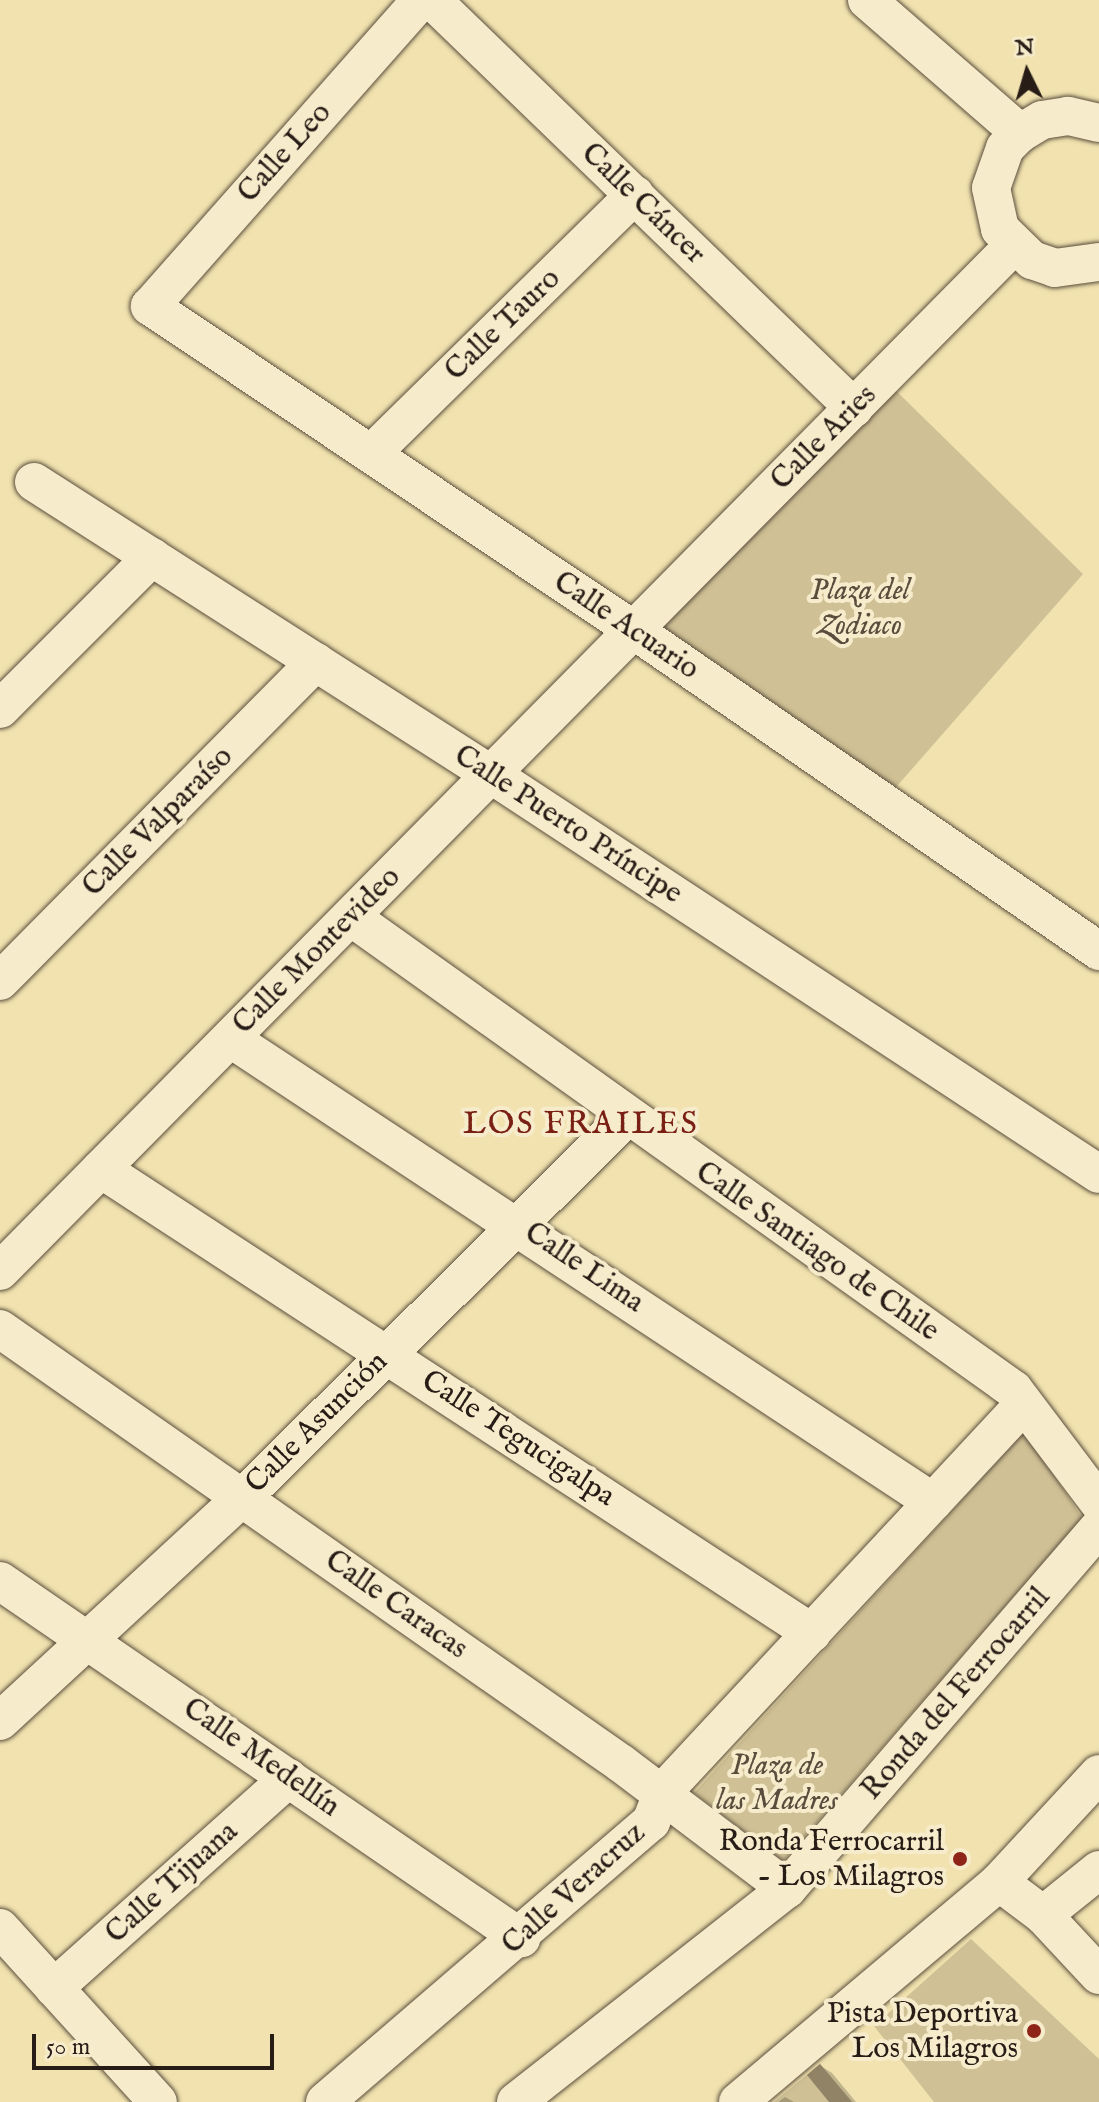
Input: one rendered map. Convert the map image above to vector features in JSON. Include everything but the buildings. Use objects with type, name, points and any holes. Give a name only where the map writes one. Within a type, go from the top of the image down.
[{"type":"street","name":"Calle Leo","points":[[150,306],[421,0]]},
{"type":"street","name":"Calle Cáncer","points":[[432,0],[854,408]]},
{"type":"street","points":[[867,0],[1020,133]]},
{"type":"street","points":[[1099,123],[1068,116],[1042,120],[1020,133],[1005,148],[991,188],[1000,229],[1013,246],[1055,268],[1099,262]]},
{"type":"street","name":"Calle Tauro","points":[[371,454],[635,195]]},
{"type":"street","name":"Calle Aries","points":[[635,631],[1013,246]]},
{"type":"street","name":"Calle Acuario","points":[[150,306],[635,631],[1099,951]]},
{"type":"street","name":"Calle Puerto Príncipe","points":[[34,482],[492,775],[1099,1174]]},
{"type":"street","points":[[0,709],[152,557]]},
{"type":"street","name":"Calle Montevideo","points":[[0,1271],[635,631]]},
{"type":"street","name":"Calle Valparaíso","points":[[0,981],[316,662]]},
{"type":"street","name":"Calle Santiago de Chile","points":[[351,917],[626,1118],[1014,1390],[1099,1503]]},
{"type":"street","name":"Calle Lima","points":[[231,1039],[519,1224],[933,1502]]},
{"type":"street","name":"Calle Asunción","points":[[0,1721],[242,1498],[626,1118]]},
{"type":"street","name":"Calle Tegucigalpa","points":[[101,1169],[388,1353],[812,1633]]},
{"type":"street","name":"Calle Caracas","points":[[0,1329],[662,1793],[787,1889]]},
{"type":"street","name":"Calle Veracruz","points":[[325,2102],[521,1938],[651,1822],[662,1793],[1024,1404]]},
{"type":"street","name":"Ronda del Ferrocarril","points":[[516,2102],[787,1889],[1099,1528]]},
{"type":"street","name":"Calle Medellín","points":[[0,1581],[89,1639],[521,1938]]},
{"type":"street","points":[[738,2102],[999,1882],[1099,1774]]},
{"type":"street","name":"Calle Tijuana","points":[[54,1988],[289,1778]]},
{"type":"street","points":[[1043,1915],[1099,1870]]},
{"type":"street","points":[[999,1882],[1043,1915],[1096,1967]]},
{"type":"street","points":[[0,1928],[158,2102]]},
{"type":"green space","name":"Plaza del Zodiaco","points":[[883,378],[1083,574],[883,802],[635,631]]},
{"type":"green space","name":"Plaza de las Madres","points":[[1025,1431],[1082,1518],[783,1861],[694,1793]]},
{"type":"green space","points":[[971,1939],[1099,2059],[1099,2102],[934,2102],[874,2026]]},
{"type":"green space","points":[[820,2064],[852,2102],[774,2102]]},
{"type":"place","name":"Ronda Ferrocarril - Los Milagros","points":[[960,1859]]},
{"type":"place","name":"Pista Deportiva Los Milagros","points":[[1034,2031]]},
{"type":"district","name":"LOS FRAILES","points":[[581,1125]]}]
